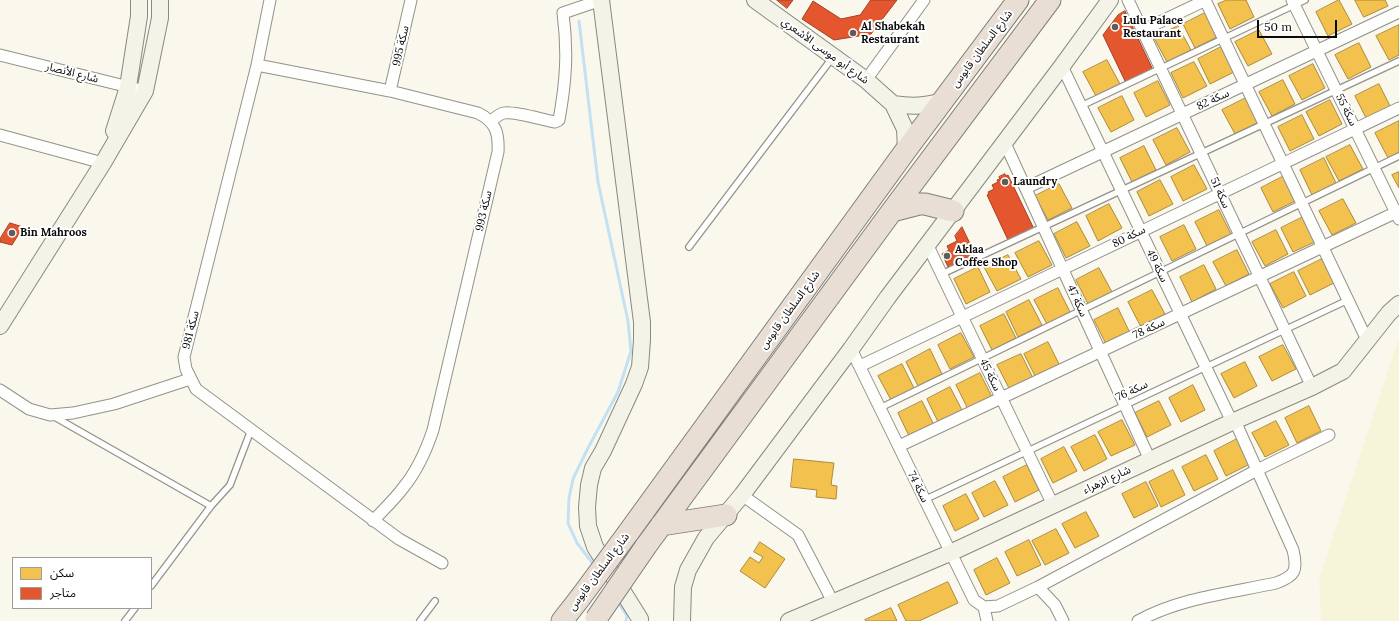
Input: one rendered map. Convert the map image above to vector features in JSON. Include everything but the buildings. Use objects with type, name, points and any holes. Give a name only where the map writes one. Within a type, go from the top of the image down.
[{"type":"highway","name":"شارع السلطان قابوس","points":[[562,621],[628,533],[906,150],[1018,0]]},
{"type":"highway","name":"شارع السلطان قابوس","points":[[595,620],[661,525],[892,211],[1050,0]]},
{"type":"highway","points":[[892,211],[919,204],[953,211]]},
{"type":"highway","points":[[661,525],[726,515]]},
{"type":"street","points":[[103,163],[128,87],[139,16],[139,0]]},
{"type":"street","points":[[0,326],[103,163],[144,91],[160,18],[160,0]]},
{"type":"street","name":"سكة 981","points":[[270,0],[257,65],[184,357],[186,369],[196,389],[373,521],[399,539],[442,563]]},
{"type":"street","name":"سكة 995","points":[[390,91],[411,0]]},
{"type":"street","points":[[257,65],[390,91],[478,113],[491,121],[505,113],[513,113],[555,122],[559,120],[565,87],[566,45],[562,13],[601,0],[642,322],[642,340],[640,367],[634,384],[603,451],[593,468],[589,484],[587,507],[588,526],[595,547],[640,621]]},
{"type":"street","name":"شارع أبو موسى الأشعري","points":[[755,0],[866,80],[893,104],[905,129],[906,150]]},
{"type":"street","points":[[866,80],[924,0]]},
{"type":"street","points":[[682,621],[683,587],[688,570],[706,538],[742,495],[927,244],[1110,0]]},
{"type":"street","name":"سكة 51","points":[[1128,0],[1312,387]]},
{"type":"street","points":[[1143,30],[1205,0],[1367,340]]},
{"type":"street","name":"سكة 55","points":[[1297,2],[1317,51],[1398,214]]},
{"type":"street","name":"سكة 82","points":[[1026,188],[1399,12]]},
{"type":"street","name":"شارع الأنصار","points":[[0,55],[144,91]]},
{"type":"street","name":"سكة 49","points":[[1062,66],[1180,314],[1257,470],[1294,550],[1296,560],[1294,570],[1290,578],[1276,584],[1183,602],[1160,610],[1138,621]]},
{"type":"street","points":[[893,104],[913,107],[943,101]]},
{"type":"street","name":"سكة 80","points":[[860,366],[1399,108]]},
{"type":"street","name":"سكة 993","points":[[373,521],[403,488],[417,467],[426,450],[433,430],[498,152],[497,132],[491,121]]},
{"type":"street","points":[[0,135],[103,163]]},
{"type":"street","name":"سكة 47","points":[[1004,141],[1150,460]]},
{"type":"street","name":"سكة 78","points":[[899,446],[1323,247],[1398,214]]},
{"type":"street","name":"سكة 45","points":[[927,244],[1053,505]]},
{"type":"street","name":"شارع الزهراء","points":[[789,621],[812,616],[833,602],[950,553],[1312,387],[1342,370],[1389,313],[1399,304]]},
{"type":"street","name":"سكة 74","points":[[851,349],[974,600],[984,607]]},
{"type":"street","points":[[0,390],[28,409],[50,415],[73,413],[114,404],[190,379]]},
{"type":"street","points":[[987,621],[984,607],[998,606],[1038,587],[1257,470],[1329,435]]},
{"type":"street","points":[[742,495],[798,535],[833,602]]},
{"type":"street","points":[[1038,587],[1055,605],[1063,621]]},
{"type":"lane","points":[[1081,106],[1297,2]]},
{"type":"lane","points":[[689,247],[834,57]]},
{"type":"lane","points":[[942,274],[1399,61]]},
{"type":"lane","points":[[880,408],[1399,156]]},
{"type":"lane","name":"سكة 76","points":[[924,500],[1348,300]]},
{"type":"lane","points":[[50,415],[211,506]]},
{"type":"lane","points":[[152,585],[211,506],[230,485],[251,430]]},
{"type":"lane","points":[[420,621],[435,601]]},
{"type":"lane","points":[[125,621],[134,609]]},
{"type":"shaded area","points":[[1399,337],[1399,621],[1321,621],[1319,578]]},
{"type":"waterway","points":[[579,21],[598,182],[628,321],[631,351],[618,392],[573,479],[569,498],[568,523],[577,543],[594,565]]},
{"type":"waterway","points":[[618,602],[627,616],[626,621]]},
{"type":"place","name":"Lulu Palace Restaurant","points":[[1115,27]]},
{"type":"place","name":"Al Shabekah Restaurant","points":[[853,33]]},
{"type":"place","name":"Laundry","points":[[1005,182]]},
{"type":"place","name":"Bin Mahroos","points":[[12,233]]},
{"type":"place","name":"Aklaa Coffee Shop","points":[[947,256]]}]
